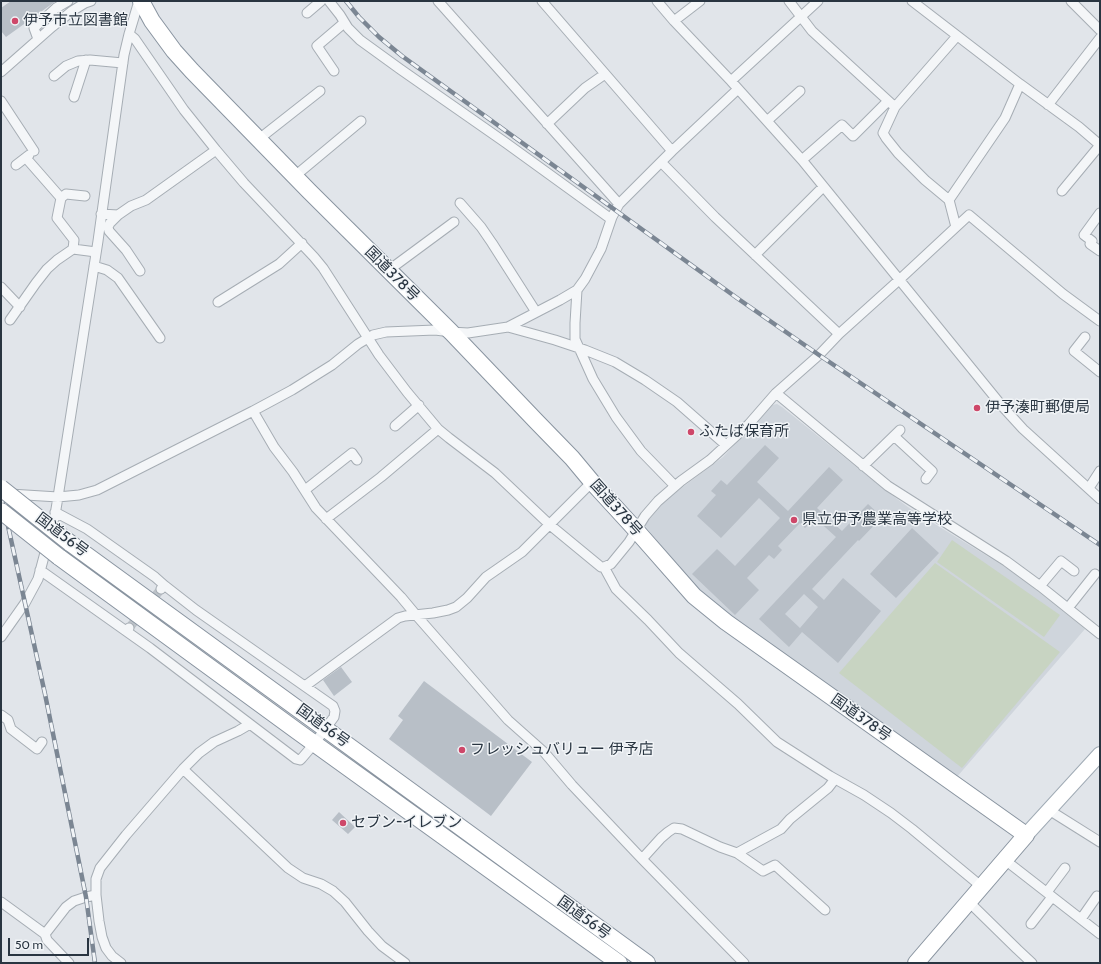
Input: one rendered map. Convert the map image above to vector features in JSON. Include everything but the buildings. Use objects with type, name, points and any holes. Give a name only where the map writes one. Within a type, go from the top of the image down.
[{"type":"highway","name":"国道378号","points":[[140,1],[152,21],[174,51],[192,71],[450,332],[572,458],[694,596],[730,626],[1026,835]]},
{"type":"highway","name":"国道56号","points":[[1,488],[70,542],[326,728],[528,878],[647,963]]},
{"type":"highway","name":"国道56号","points":[[1,511],[59,557],[314,744],[619,963]]},
{"type":"highway","points":[[916,963],[1026,835]]},
{"type":"main road","points":[[1026,835],[1097,762]]},
{"type":"street","points":[[38,39],[34,28],[56,8],[68,1]]},
{"type":"street","points":[[1,72],[72,11],[91,1]]},
{"type":"street","points":[[1,637],[25,603],[38,579],[55,512],[94,266],[123,63],[129,34],[140,1]]},
{"type":"street","points":[[307,12],[321,1]]},
{"type":"street","points":[[329,1],[340,15],[344,23],[360,40],[611,219]]},
{"type":"street","points":[[438,1],[619,204]]},
{"type":"street","points":[[542,1],[672,151]]},
{"type":"street","points":[[657,1],[802,160],[1002,406],[1023,429],[1100,499]]},
{"type":"street","points":[[674,21],[700,1]]},
{"type":"street","points":[[790,1],[812,31],[892,104]]},
{"type":"street","points":[[731,82],[818,1]]},
{"type":"street","points":[[912,1],[1020,84],[1079,127],[1100,145],[1062,191]]},
{"type":"street","points":[[1071,1],[1100,30]]},
{"type":"street","points":[[334,71],[317,46],[344,23]]},
{"type":"street","points":[[129,34],[135,39],[184,110],[216,150],[244,183],[302,243],[323,268],[379,355],[438,429],[507,483],[550,525],[601,567],[604,567],[616,589],[679,653],[738,704],[778,742],[835,779],[864,795],[896,817],[982,887]]},
{"type":"street","points":[[802,160],[842,125],[853,136],[892,104],[957,36]]},
{"type":"street","points":[[1048,104],[1100,38]]},
{"type":"street","points":[[54,76],[66,66],[86,60],[123,63]]},
{"type":"street","points":[[74,97],[86,60]]},
{"type":"street","points":[[547,124],[585,88],[605,74]]},
{"type":"street","points":[[949,200],[1005,118],[1020,84]]},
{"type":"street","points":[[1,493],[58,497],[80,495],[97,490],[292,390],[332,365],[358,344],[373,335],[386,332],[435,330],[468,333],[508,327],[560,300],[577,290],[585,279],[601,249],[611,219],[619,204],[672,151],[738,89]]},
{"type":"street","points":[[259,139],[320,91]]},
{"type":"street","points":[[767,121],[800,91]]},
{"type":"street","points":[[1,101],[37,149],[16,165]]},
{"type":"street","points":[[892,104],[883,133],[898,153],[925,180],[949,200],[956,227]]},
{"type":"street","points":[[295,176],[361,121]]},
{"type":"street","points":[[140,271],[126,250],[109,231],[108,227],[110,223],[131,206],[146,200],[216,150]]},
{"type":"street","points":[[26,158],[61,198]]},
{"type":"street","points":[[661,162],[715,217],[839,334]]},
{"type":"street","points":[[755,255],[823,187]]},
{"type":"street","points":[[73,249],[74,240],[57,218],[61,198],[66,194],[86,196]]},
{"type":"street","points":[[460,203],[481,227],[536,312]]},
{"type":"street","points":[[1100,213],[1084,235],[1092,241],[1090,244],[1100,251]]},
{"type":"street","points":[[101,214],[118,215]]},
{"type":"street","points":[[604,567],[611,564],[629,542],[645,516],[658,501],[675,486],[710,460],[749,424],[776,394],[819,355],[839,334],[969,215],[1063,294],[1100,321]]},
{"type":"street","points":[[389,270],[454,222]]},
{"type":"street","points":[[218,302],[279,264],[302,243]]},
{"type":"street","points":[[10,320],[36,283],[47,269],[57,260],[73,249],[96,252]]},
{"type":"street","points":[[94,266],[107,270],[118,278],[160,338]]},
{"type":"street","points":[[1,287],[20,307]]},
{"type":"street","points":[[577,290],[575,339],[578,348],[593,378],[616,417],[641,451],[675,486]]},
{"type":"street","points":[[508,327],[555,340],[615,362],[677,402],[726,445]]},
{"type":"street","points":[[1085,337],[1074,351],[1100,372]]},
{"type":"street","points":[[776,394],[888,486],[1006,561],[1100,634]]},
{"type":"street","points":[[395,426],[419,405]]},
{"type":"street","points":[[253,411],[274,447],[293,472],[316,508],[401,596],[508,720],[544,752],[572,785],[642,859],[744,963]]},
{"type":"street","points":[[326,519],[381,478],[438,429]]},
{"type":"street","points":[[863,466],[897,433],[932,471],[926,479]]},
{"type":"street","points":[[305,490],[352,453],[356,460]]},
{"type":"street","points":[[1088,488],[1100,471]]},
{"type":"street","points":[[305,686],[398,618],[448,610],[456,607],[467,598],[486,577],[522,552],[592,482]]},
{"type":"street","points":[[40,570],[128,630],[296,758],[300,760],[334,718],[335,711],[333,706],[162,587],[155,577],[87,529],[55,512]]},
{"type":"street","points":[[1040,586],[1061,561],[1074,572]]},
{"type":"street","points":[[1068,608],[1095,574]]},
{"type":"street","points":[[1,715],[8,720],[11,729],[37,749],[42,742]]},
{"type":"street","points":[[120,963],[106,948],[102,937],[96,895],[96,879],[100,868],[126,835],[199,753],[214,742],[238,732],[250,724]]},
{"type":"street","points":[[184,769],[288,868],[303,878],[321,884],[333,891],[345,902],[382,946],[405,963]]},
{"type":"street","points":[[737,853],[780,829],[828,788],[835,779]]},
{"type":"street","points":[[1049,810],[1100,842]]},
{"type":"street","points":[[642,859],[668,832],[674,828],[682,829],[720,847],[737,853],[763,871],[775,865],[825,910]]},
{"type":"street","points":[[1005,860],[1100,934]]},
{"type":"street","points":[[1031,924],[1065,868]]},
{"type":"street","points":[[45,934],[66,907],[74,901],[96,895]]},
{"type":"street","points":[[1081,919],[1097,896]]},
{"type":"street","points":[[1,902],[45,934],[47,940],[69,963]]},
{"type":"street","points":[[969,902],[1032,963]]},
{"type":"shaded area","points":[[777,404],[912,510],[1015,573],[1085,629],[956,778],[729,617],[688,579],[645,526],[654,512],[664,501],[723,457],[772,405]]},
{"type":"green space","points":[[952,540],[1060,615],[1044,637],[937,562]]},
{"type":"green space","points":[[935,563],[1060,652],[962,768],[839,673]]},
{"type":"tunnel","points":[[129,628],[161,589]]},
{"type":"railway","points":[[346,1],[359,17],[379,37],[402,56],[737,298],[1100,545]]},
{"type":"railway","points":[[1,494],[45,694],[86,897],[95,963]]},
{"type":"place","name":"伊予市立図書館","points":[[15,21]]},
{"type":"place","name":"伊予湊町郵便局","points":[[977,408]]},
{"type":"place","name":"ふたば保育所","points":[[691,432]]},
{"type":"place","name":"県立伊予農業高等学校","points":[[794,520]]},
{"type":"place","name":"フレッシュバリュー 伊予店","points":[[462,750]]},
{"type":"place","name":"セブン-イレブン","points":[[343,823]]}]
